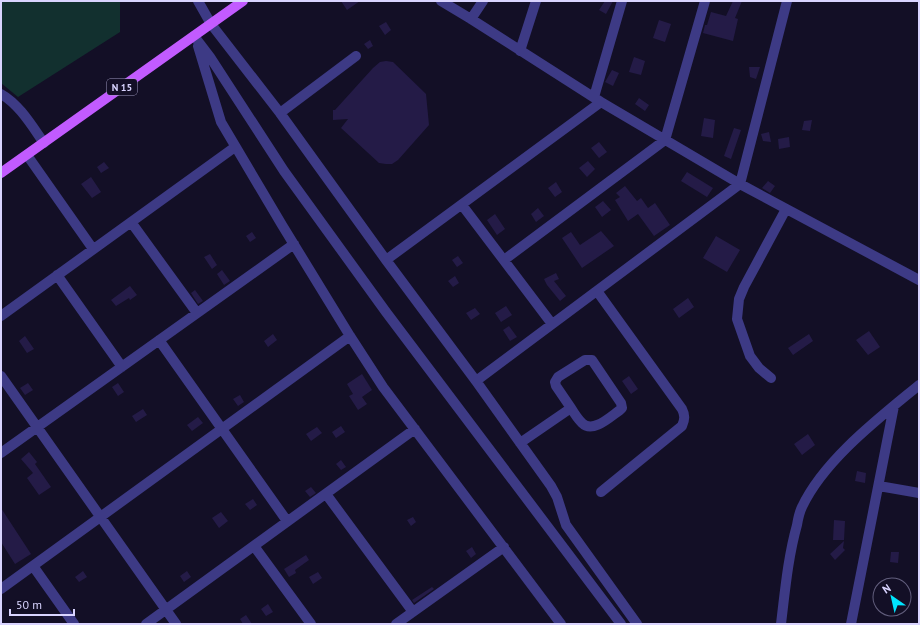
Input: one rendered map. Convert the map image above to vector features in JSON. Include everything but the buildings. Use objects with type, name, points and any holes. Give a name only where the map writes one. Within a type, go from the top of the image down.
[{"type":"main road","name":"N 15","points":[[1,174],[195,38],[211,24],[243,1]]},
{"type":"street","points":[[198,1],[211,24],[280,113],[520,443],[557,496],[562,517],[568,529],[638,624]]},
{"type":"street","points":[[441,1],[598,100],[740,184],[919,280]]},
{"type":"street","points":[[471,19],[482,1]]},
{"type":"street","points":[[520,51],[536,1]]},
{"type":"street","points":[[386,260],[598,100],[622,1]]},
{"type":"street","points":[[504,260],[665,140],[705,1]]},
{"type":"street","points":[[476,381],[740,184],[787,1]]},
{"type":"street","points":[[195,38],[221,122],[350,336],[383,387],[561,624]]},
{"type":"street","points":[[195,38],[210,57],[284,171],[382,306],[621,624]]},
{"type":"street","points":[[280,113],[356,56]]},
{"type":"street","points":[[1,94],[9,99],[17,108],[44,143]]},
{"type":"street","points":[[1,316],[235,147]]},
{"type":"street","points":[[27,155],[93,249]]},
{"type":"street","points":[[462,204],[552,324]]},
{"type":"street","points":[[771,378],[759,368],[750,356],[737,319],[739,299],[744,287],[786,209]]},
{"type":"street","points":[[131,222],[197,313]]},
{"type":"street","points":[[1,453],[294,244]]},
{"type":"street","points":[[57,275],[122,367]]},
{"type":"street","points":[[597,291],[685,415],[685,421],[682,426],[601,492]]},
{"type":"street","points":[[1,589],[350,336]]},
{"type":"street","points":[[159,340],[287,522]]},
{"type":"street","points":[[585,360],[592,360],[621,403],[622,408],[594,427],[588,427],[582,424],[571,408],[556,386],[555,382],[558,377],[585,360]]},
{"type":"street","points":[[1,376],[176,624]]},
{"type":"street","points":[[781,624],[790,556],[794,533],[801,508],[820,479],[847,448],[919,385]]},
{"type":"street","points":[[851,624],[894,406]]},
{"type":"street","points":[[520,443],[571,408]]},
{"type":"street","points":[[146,624],[415,429]]},
{"type":"street","points":[[879,486],[919,493]]},
{"type":"street","points":[[326,494],[413,612]]},
{"type":"street","points":[[254,546],[311,624]]},
{"type":"street","points":[[396,624],[504,547]]},
{"type":"street","points":[[33,566],[74,624]]},
{"type":"green space","points":[[1,1],[120,1],[120,32],[18,97],[1,83]]}]
